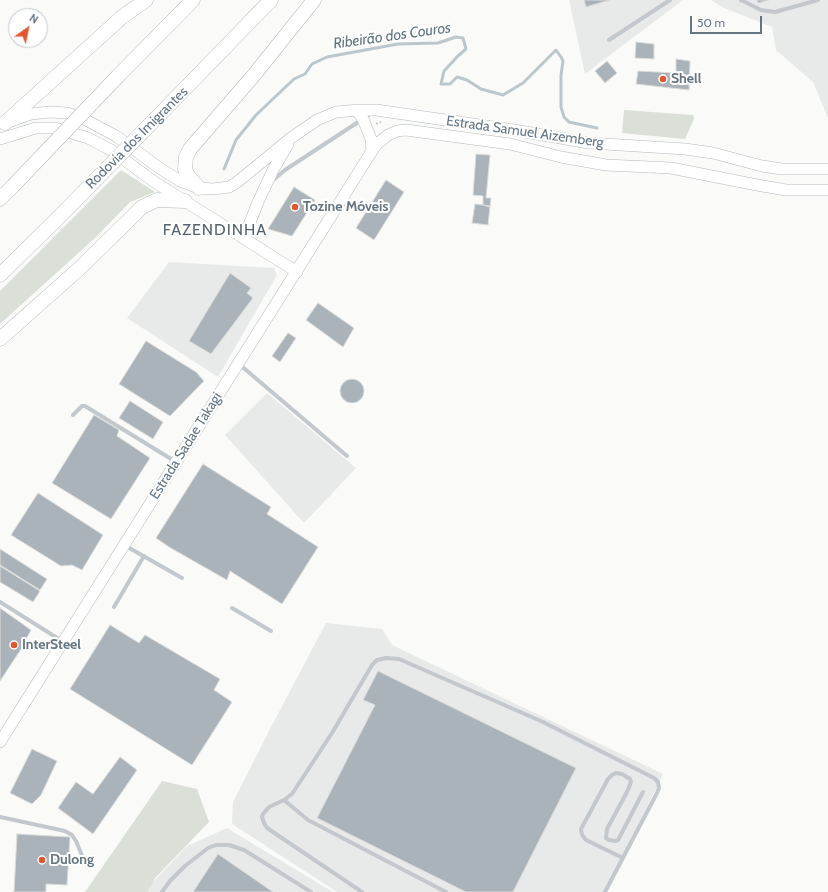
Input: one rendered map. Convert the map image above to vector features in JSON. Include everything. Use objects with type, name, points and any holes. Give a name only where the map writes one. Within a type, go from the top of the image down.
[{"type":"highway","points":[[2,124],[122,17],[146,0]]},
{"type":"highway","points":[[0,199],[193,0]]},
{"type":"highway","name":"Rodovia dos Imigrantes","points":[[0,275],[63,213],[271,0]]},
{"type":"highway","points":[[200,188],[188,176],[185,169],[186,156],[190,149],[254,75],[314,0]]},
{"type":"highway","points":[[0,339],[80,268],[142,206],[157,200],[185,201]]},
{"type":"main road","name":"Estrada Samuel Aizemberg","points":[[2,124],[31,114],[42,112],[66,113],[84,118],[116,136],[170,175],[189,185],[200,188],[223,189],[229,187],[242,179],[291,138],[316,120],[336,112],[359,115],[378,115],[514,130],[589,143],[685,148],[762,166],[782,169],[828,169]]},
{"type":"main road","points":[[359,115],[371,139],[372,151]]},
{"type":"main road","points":[[0,139],[36,128],[55,128],[88,138],[111,150],[185,201],[297,272]]},
{"type":"main road","name":"Estrada Samuel Aizemberg","points":[[372,151],[377,144],[388,135],[397,131],[406,130],[510,144],[561,157],[606,165],[671,168],[757,186],[786,190],[828,190]]},
{"type":"main road","points":[[244,238],[273,170],[291,138]]},
{"type":"main road","name":"Estrada Sadae Takagi","points":[[1,739],[372,151]]},
{"type":"lane","points":[[609,40],[670,0]]},
{"type":"lane","points":[[741,0],[761,10],[775,12],[818,0]]},
{"type":"lane","points":[[264,190],[285,170],[359,115]]},
{"type":"lane","points":[[239,364],[347,456]]},
{"type":"lane","points":[[73,415],[82,406],[85,406],[176,462]]},
{"type":"lane","points":[[124,544],[182,578]]},
{"type":"lane","points":[[114,607],[144,556]]},
{"type":"lane","points":[[0,602],[63,642]]},
{"type":"lane","points":[[232,608],[271,631]]},
{"type":"lane","points":[[362,892],[267,828],[262,817],[269,807],[284,800],[292,794],[332,733],[372,665],[377,660],[386,658],[399,659],[543,722],[654,778],[658,782],[658,793],[605,892]]},
{"type":"lane","points":[[623,858],[586,840],[582,835],[581,829],[608,779],[612,775],[616,773],[622,774],[630,779],[631,782],[607,829],[606,838],[609,840],[618,840],[643,792]]},
{"type":"lane","points":[[284,800],[308,820],[446,892]]},
{"type":"lane","points":[[0,817],[65,831],[72,835],[76,841],[85,863]]},
{"type":"lane","points":[[162,892],[170,881],[185,866],[208,848],[216,844],[229,844],[244,850],[311,892]]},
{"type":"path","points":[[378,115],[381,122],[380,127]]},
{"type":"path","points":[[374,124],[381,122]]},
{"type":"shaded area","points":[[569,0],[683,0],[585,74]]},
{"type":"shaded area","points":[[711,0],[828,0],[828,118],[813,82],[776,50],[772,27],[724,8]]},
{"type":"shaded area","points":[[624,110],[693,115],[694,119],[685,139],[622,133]]},
{"type":"shaded area","points":[[121,170],[155,192],[130,202],[95,238],[0,324],[0,291]]},
{"type":"shaded area","points":[[169,262],[274,268],[277,275],[218,377],[127,318]]},
{"type":"shaded area","points":[[267,393],[356,468],[304,523],[225,435]]},
{"type":"shaded area","points":[[326,623],[382,629],[392,645],[663,774],[606,892],[337,892],[232,824],[233,802]]},
{"type":"shaded area","points":[[162,781],[197,789],[209,822],[155,878],[147,892],[85,892]]},
{"type":"shaded area","points":[[227,828],[333,892],[143,892],[187,846]]},
{"type":"building","points":[[584,0],[610,0],[586,7]]},
{"type":"building","points":[[757,0],[769,0],[758,3]]},
{"type":"building","points":[[636,42],[654,44],[654,59],[635,58]]},
{"type":"building","name":"Shell","points":[[676,59],[690,61],[689,90],[636,84],[638,71],[676,73]]},
{"type":"building","points":[[607,61],[617,73],[605,83],[595,71]]},
{"type":"building","points":[[476,154],[490,155],[486,198],[491,198],[490,207],[483,205],[483,196],[473,195]]},
{"type":"building","points":[[386,180],[404,192],[374,240],[356,228]]},
{"type":"building","name":"Tozine Móveis","points":[[294,187],[315,200],[292,236],[268,229]]},
{"type":"building","points":[[475,204],[490,206],[488,225],[472,223]]},
{"type":"building","points":[[230,273],[251,288],[247,293],[253,298],[211,354],[189,341]]},
{"type":"building","points":[[318,303],[354,328],[343,347],[306,320]]},
{"type":"building","points":[[288,333],[296,338],[280,362],[272,356]]},
{"type":"building","points":[[146,341],[196,372],[204,381],[170,416],[119,384]]},
{"type":"building","points":[[352,379],[360,383],[364,391],[360,399],[352,403],[344,399],[340,391],[344,383]]},
{"type":"building","points":[[130,401],[163,422],[153,439],[119,418]]},
{"type":"building","points":[[94,415],[119,430],[117,436],[150,458],[111,519],[52,483]]},
{"type":"building","points":[[203,464],[271,507],[267,514],[318,547],[282,604],[230,571],[227,580],[156,538]]},
{"type":"building","points":[[38,493],[103,535],[82,570],[72,565],[61,566],[11,535]]},
{"type":"building","points":[[0,549],[47,579],[40,590],[0,565]]},
{"type":"building","points":[[0,566],[40,591],[33,602],[0,582]]},
{"type":"building","name":"InterSteel","points":[[0,608],[31,630],[24,643],[31,647],[28,651],[23,646],[0,681]]},
{"type":"building","points":[[110,625],[139,643],[145,635],[220,679],[214,690],[232,702],[192,765],[70,689]]},
{"type":"building","points":[[378,671],[576,768],[513,892],[466,892],[317,818],[375,705],[363,700]]},
{"type":"building","points":[[32,749],[57,761],[41,795],[32,804],[10,793]]},
{"type":"building","points":[[120,757],[137,770],[93,834],[58,808],[76,782],[93,794]]},
{"type":"building","name":"Dulong","points":[[17,834],[70,837],[67,885],[46,884],[46,892],[14,892]]},
{"type":"building","points":[[218,854],[273,892],[193,892]]},
{"type":"waterway","name":"Ribeirão dos Couros","points":[[224,169],[236,140],[256,115],[294,79],[305,74],[312,64],[327,57],[398,44],[438,43],[456,37],[463,38],[466,49],[444,71],[441,84],[450,84],[457,77],[467,80],[481,89],[503,95],[523,83],[556,50],[563,61],[561,75],[561,107],[564,117],[569,122],[597,128]]},
{"type":"place","name":"Shell","points":[[663,79]]},
{"type":"place","name":"Tozine Móveis","points":[[295,207]]},
{"type":"place","name":"InterSteel","points":[[14,645]]},
{"type":"place","name":"Dulong","points":[[42,860]]},
{"type":"district","name":"FAZENDINHA","points":[[215,230]]}]
